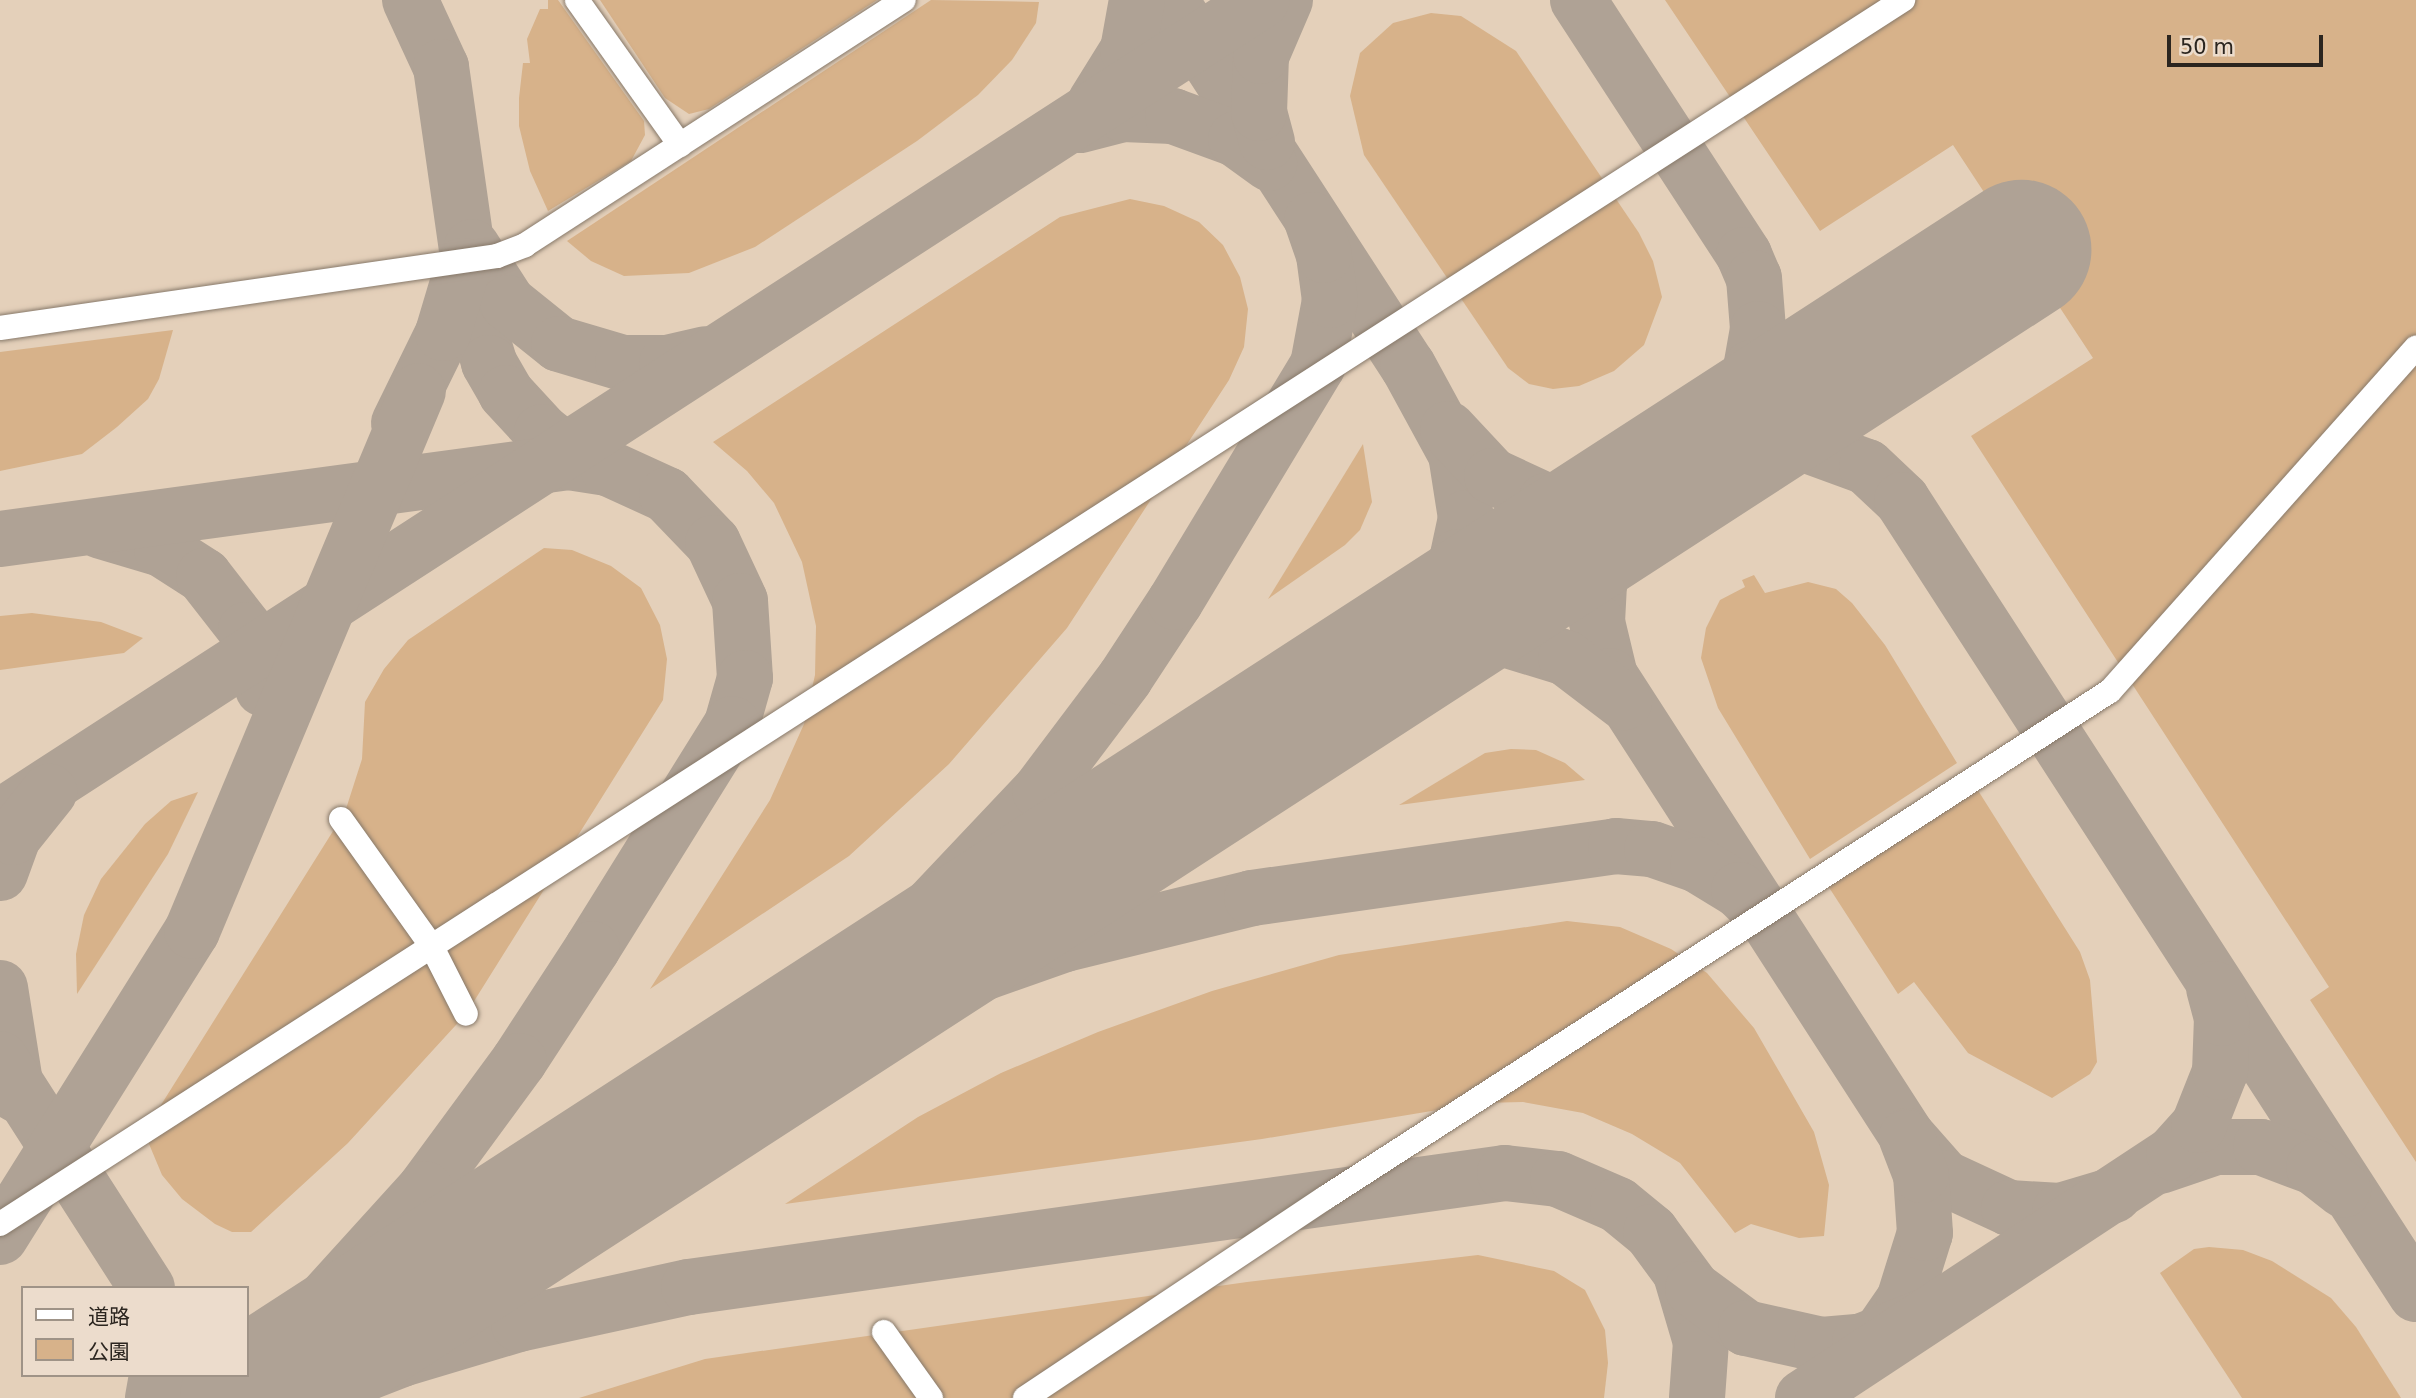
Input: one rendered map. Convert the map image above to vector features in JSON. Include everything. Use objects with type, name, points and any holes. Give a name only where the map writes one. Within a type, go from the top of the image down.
[{"type":"lane","points":[[577,0],[680,145]]},
{"type":"lane","points":[[0,328],[498,256],[525,245],[904,0]]},
{"type":"lane","points":[[0,1224],[1903,0]]},
{"type":"lane","points":[[1025,1398],[1336,1190],[2110,691],[2416,347]]},
{"type":"lane","points":[[341,819],[431,945],[466,1014]]},
{"type":"lane","points":[[884,1332],[931,1398]]},
{"type":"shaded area","points":[[0,0],[2416,0],[2416,1398],[0,1398]]},
{"type":"green space","points":[[548,0],[558,0],[644,121],[645,135],[631,161],[548,211],[530,171],[519,126],[519,98],[523,63],[530,63],[527,39],[540,9],[548,9]]},
{"type":"green space","points":[[600,0],[877,0],[709,109],[689,114],[665,98]]},
{"type":"green space","points":[[931,0],[1039,2],[1036,23],[1012,60],[978,95],[917,141],[755,247],[689,273],[624,276],[591,261],[567,241]]},
{"type":"green space","points":[[1665,0],[2416,0],[2416,1162],[2310,1000],[2329,987],[1971,436],[2093,358],[1953,145],[1820,231]]},
{"type":"green space","points":[[1431,13],[1461,16],[1516,51],[1639,233],[1653,261],[1662,297],[1644,345],[1614,371],[1579,386],[1553,389],[1529,384],[1508,368],[1364,155],[1350,96],[1360,53],[1393,23]]},
{"type":"green space","points":[[1130,199],[1164,206],[1199,222],[1223,245],[1240,277],[1248,309],[1244,347],[1229,380],[1067,628],[949,764],[849,856],[650,989],[770,800],[804,724],[815,675],[816,626],[802,562],[774,503],[747,471],[713,442],[1060,217]]},
{"type":"green space","points":[[173,330],[159,379],[148,399],[117,427],[82,454],[0,471],[0,352]]},
{"type":"green space","points":[[1363,444],[1372,502],[1360,530],[1345,545],[1268,599]]},
{"type":"green space","points":[[544,548],[572,550],[611,566],[641,588],[660,625],[667,659],[663,700],[466,1014],[348,1143],[251,1232],[232,1232],[215,1224],[182,1199],[162,1175],[144,1132],[345,812],[362,759],[365,702],[384,669],[408,640]]},
{"type":"green space","points":[[1754,575],[1765,593],[1808,582],[1836,589],[1852,603],[1885,645],[1957,763],[1810,859],[1718,708],[1701,658],[1706,628],[1720,600],[1745,587],[1742,580]]},
{"type":"green space","points":[[32,613],[101,622],[143,638],[124,653],[0,670],[0,616]]},
{"type":"green space","points":[[1511,749],[1536,750],[1565,763],[1585,780],[1399,805],[1485,753]]},
{"type":"green space","points":[[1967,773],[2080,952],[2090,980],[2097,1062],[2090,1074],[2052,1098],[1968,1053],[1914,982],[1898,994],[1819,872]]},
{"type":"green space","points":[[198,792],[168,854],[77,994],[76,954],[84,915],[101,879],[145,824],[171,801]]},
{"type":"green space","points":[[1567,921],[1620,927],[1671,949],[1707,973],[1754,1028],[1814,1132],[1829,1185],[1824,1236],[1799,1238],[1751,1224],[1735,1233],[1680,1163],[1632,1134],[1583,1113],[1523,1102],[1480,1103],[1262,1139],[785,1204],[918,1117],[1001,1073],[1098,1032],[1212,991],[1339,955]]},
{"type":"green space","points":[[2209,1247],[2243,1250],[2272,1261],[2331,1298],[2356,1327],[2401,1398],[2242,1398],[2160,1273],[2194,1249]]},
{"type":"green space","points":[[1478,1255],[1554,1271],[1585,1290],[1605,1330],[1608,1363],[1604,1398],[579,1398],[705,1359],[1247,1282]]},
{"type":"taxiway","points":[[410,0],[441,67],[478,326],[489,363],[506,393],[542,432],[566,451],[597,464]]},
{"type":"taxiway","points":[[1095,103],[1128,50],[1137,0]]},
{"type":"taxiway","points":[[1170,0],[1408,366],[1456,454],[1466,518],[1458,557],[1433,614],[1390,659]]},
{"type":"taxiway","points":[[0,817],[1262,0]]},
{"type":"taxiway","points":[[1267,142],[1259,113],[1261,56],[1285,0]]},
{"type":"taxiway","points":[[1578,0],[1744,255],[1754,278],[1758,329],[1751,368],[1736,407],[1702,455]]},
{"type":"taxiway","points":[[1080,125],[1123,114],[1173,116],[1236,139],[1269,163]]},
{"type":"taxiway","points":[[794,1035],[885,955],[1040,791],[1125,678],[1175,602],[1318,365],[1330,300],[1324,255],[1312,220]]},
{"type":"taxiway","points":[[472,247],[508,303],[559,344],[623,363],[667,363],[705,354]]},
{"type":"taxiway","points":[[399,423],[443,333],[463,266]]},
{"type":"taxiway","points":[[0,1237],[192,931],[418,391]]},
{"type":"taxiway","points":[[1448,429],[1492,476],[1546,501],[1603,505],[1655,489]]},
{"type":"taxiway","points":[[1702,455],[1762,440],[1804,444],[1867,467],[1902,500],[2416,1294]]},
{"type":"taxiway","points":[[0,539],[569,462],[608,468],[667,495],[713,543],[740,601],[745,678],[732,724],[592,949],[519,1061],[425,1189],[318,1307],[248,1373]]},
{"type":"taxiway","points":[[1655,489],[1614,541],[1599,584],[1597,622],[1610,676],[1907,1136],[1944,1178],[2009,1208],[2060,1211],[2114,1195]]},
{"type":"taxiway","points":[[101,531],[162,549],[204,576],[246,630],[263,689]]},
{"type":"taxiway","points":[[1392,658],[1449,639],[1491,635],[1566,658],[1624,702]]},
{"type":"taxiway","points":[[0,873],[13,837],[49,792]]},
{"type":"taxiway","points":[[719,1093],[963,980],[1065,944],[1252,898],[1616,846],[1652,849],[1698,865],[1739,890],[1764,914]]},
{"type":"taxiway","points":[[0,988],[17,1095]]},
{"type":"taxiway","points":[[1803,1398],[2174,1153],[2199,1125],[2220,1072],[2222,1018],[2214,989]]},
{"type":"taxiway","points":[[0,1059],[146,1286]]},
{"type":"taxiway","points":[[1875,1342],[1904,1300],[1925,1233],[1921,1175],[1907,1138]]},
{"type":"taxiway","points":[[2160,1166],[2216,1147],[2261,1147],[2314,1167],[2343,1190]]},
{"type":"taxiway","points":[[302,1398],[402,1359],[519,1324],[689,1287],[1505,1173],[1558,1179],[1618,1205],[1651,1232],[1693,1289],[1746,1328],[1822,1345],[1860,1342],[1926,1316]]},
{"type":"taxiway","points":[[1681,1274],[1701,1342],[1697,1398]]},
{"type":"taxiway","points":[[277,1341],[331,1335],[369,1321]]},
{"type":"taxiway","points":[[153,1398],[157,1377]]},
{"type":"taxiway","points":[[205,1377],[218,1398]]},
{"type":"runway","points":[[250,1398],[2021,250]]}]
